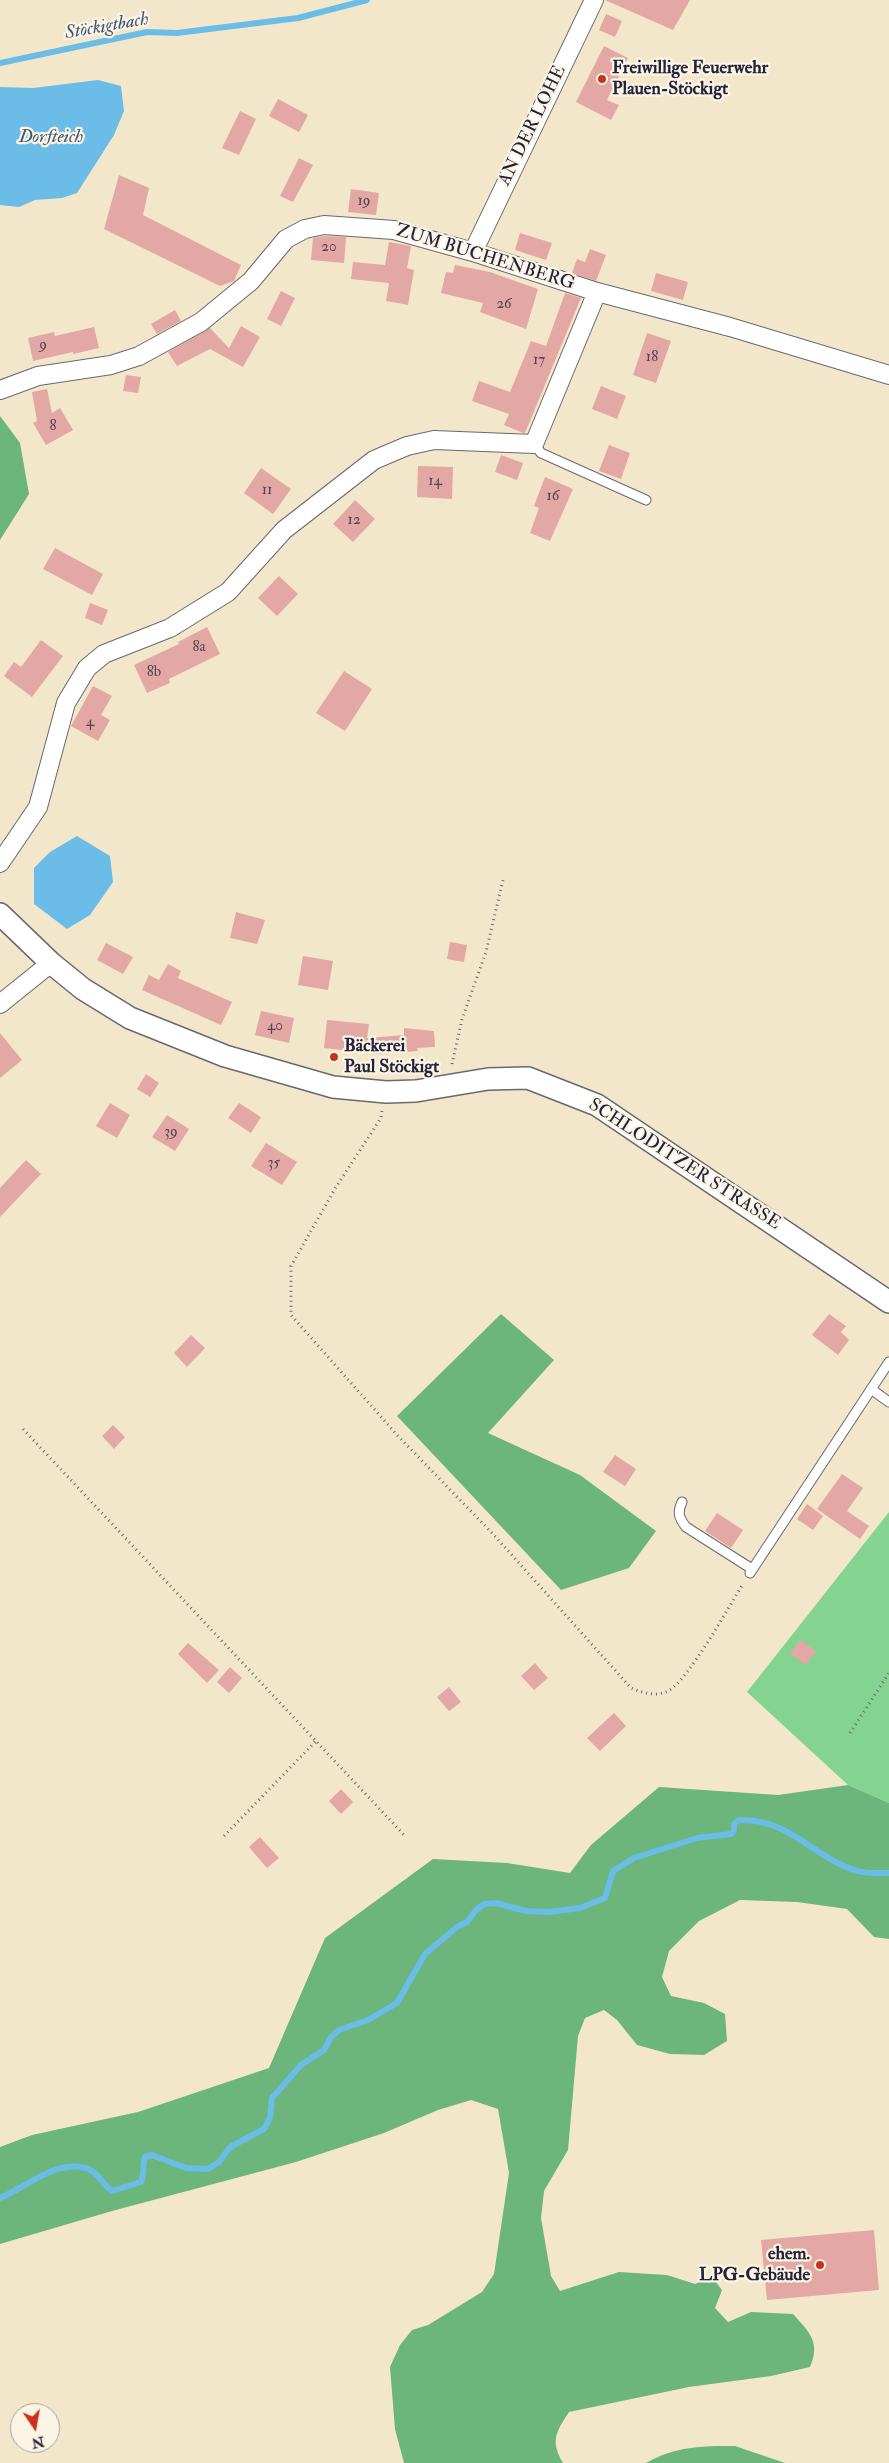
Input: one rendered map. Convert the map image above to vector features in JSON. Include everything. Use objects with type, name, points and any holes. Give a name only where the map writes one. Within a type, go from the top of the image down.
[{"type":"street","name":"AN DER LOHE","points":[[473,252],[594,0]]},
{"type":"street","name":"ZUM BUCHENBERG","points":[[0,390],[38,376],[111,365],[139,356],[201,322],[251,281],[286,239],[304,229],[324,225],[394,230],[473,252],[597,292],[730,327],[889,375]]},
{"type":"street","points":[[0,863],[38,808],[66,703],[87,668],[104,654],[170,628],[228,592],[284,530],[374,460],[407,446],[434,440],[534,444],[597,292]]},
{"type":"street","name":"SCHLODITZER STRASSE","points":[[0,914],[51,963],[83,989],[130,1018],[226,1056],[333,1087],[386,1092],[416,1091],[488,1079],[528,1078],[597,1105],[889,1302]]},
{"type":"street","points":[[0,1004],[51,963]]},
{"type":"lane","points":[[534,444],[541,453],[646,500]]},
{"type":"lane","points":[[682,1502],[679,1518],[686,1527],[751,1571],[889,1362]]},
{"type":"lane","points":[[871,1389],[889,1402]]},
{"type":"path","points":[[447,1085],[462,1020],[486,952],[503,880]]},
{"type":"path","points":[[386,1092],[381,1118],[336,1187],[291,1266],[291,1314],[398,1436],[493,1534],[631,1688],[644,1694],[656,1694],[666,1692],[675,1686],[688,1670],[751,1571]]},
{"type":"path","points":[[23,1429],[405,1836]]},
{"type":"path","points":[[850,1733],[889,1673]]},
{"type":"path","points":[[224,1836],[316,1741]]},
{"type":"green space","points":[[0,416],[20,443],[29,494],[0,540]]},
{"type":"green space","points":[[501,1314],[554,1360],[488,1433],[580,1475],[656,1531],[629,1568],[561,1590],[397,1416]]},
{"type":"green space","points":[[889,1512],[889,1803],[848,1785],[747,1692]]},
{"type":"green space","points":[[848,1785],[889,1803],[889,1939],[874,1937],[847,1909],[797,1902],[740,1900],[699,1921],[669,1951],[662,1977],[671,1996],[704,2003],[725,2014],[727,2041],[704,2055],[670,2054],[637,2045],[617,2020],[604,2010],[585,2018],[578,2036],[568,2150],[544,2191],[541,2218],[551,2276],[560,2291],[619,2272],[667,2275],[695,2284],[712,2277],[722,2290],[715,2308],[728,2322],[751,2312],[793,2314],[804,2326],[814,2344],[810,2367],[771,2376],[689,2387],[569,2412],[556,2437],[557,2449],[563,2463],[404,2463],[395,2429],[390,2367],[400,2345],[412,2330],[428,2325],[482,2292],[494,2274],[509,2173],[498,2109],[471,2100],[438,2110],[384,2133],[296,2162],[112,2211],[0,2244],[0,2147],[32,2135],[138,2112],[269,2068],[325,1938],[433,1859],[507,1863],[570,1873],[591,1845],[659,1787],[778,1795]]},
{"type":"green space","points":[[735,2446],[785,2463],[646,2463],[678,2450]]},
{"type":"water","name":"Dorfteich","points":[[98,80],[121,86],[124,111],[114,135],[77,193],[62,198],[35,200],[19,207],[0,205],[0,87],[33,88]]},
{"type":"water","points":[[77,836],[110,856],[113,882],[90,915],[67,929],[34,904],[34,868],[50,852]]},
{"type":"building","points":[[605,0],[690,0],[673,30]]},
{"type":"building","points":[[606,14],[622,21],[615,37],[599,30]]},
{"type":"building","name":"Freiwillige Feuerwehr Plauen-Stöckigt","points":[[604,46],[628,58],[607,100],[619,105],[611,120],[576,102]]},
{"type":"building","points":[[278,99],[308,115],[299,132],[269,116]]},
{"type":"building","points":[[240,111],[256,119],[239,155],[222,148]]},
{"type":"building","points":[[299,158],[313,165],[293,202],[280,196]]},
{"type":"building","points":[[119,175],[149,188],[143,215],[241,265],[234,281],[220,286],[104,229]]},
{"type":"building","points":[[351,189],[379,193],[376,215],[348,212]]},
{"type":"building","points":[[520,233],[552,243],[546,260],[515,250]]},
{"type":"building","points":[[325,236],[346,237],[344,263],[311,260],[313,238]]},
{"type":"building","points":[[389,242],[411,246],[407,268],[414,270],[408,305],[386,301],[389,283],[351,279],[353,262],[385,265]]},
{"type":"building","points":[[590,249],[606,255],[596,281],[572,273],[577,259],[585,262]]},
{"type":"building","points":[[455,265],[490,272],[538,289],[526,329],[480,312],[483,303],[441,293],[446,272],[453,273]]},
{"type":"building","points":[[656,273],[688,282],[683,300],[651,291]]},
{"type":"building","points":[[281,291],[295,298],[281,326],[267,319]]},
{"type":"building","points":[[565,293],[581,298],[525,433],[523,433],[504,425],[509,414],[472,401],[479,381],[510,392],[531,341],[546,346]]},
{"type":"building","points":[[175,310],[181,321],[157,334],[151,324]]},
{"type":"building","points":[[241,326],[260,337],[243,367],[210,349],[177,366],[168,352],[210,328],[229,348]]},
{"type":"building","points":[[94,327],[99,348],[33,361],[28,338],[54,332],[55,336]]},
{"type":"building","points":[[647,333],[671,341],[656,383],[633,375]]},
{"type":"building","points":[[126,375],[141,377],[138,393],[123,391]]},
{"type":"building","points":[[601,386],[626,396],[617,419],[592,409]]},
{"type":"building","points":[[47,389],[52,413],[60,408],[73,430],[46,445],[33,423],[37,421],[32,392]]},
{"type":"building","points":[[609,445],[630,453],[621,479],[599,471]]},
{"type":"building","points":[[501,455],[523,463],[517,480],[495,472]]},
{"type":"building","points":[[418,466],[453,467],[452,499],[417,497]]},
{"type":"building","points":[[261,468],[291,489],[273,514],[244,493]]},
{"type":"building","points":[[545,477],[573,489],[550,541],[530,533],[539,508],[534,506]]},
{"type":"building","points":[[355,500],[375,519],[353,542],[333,524]]},
{"type":"building","points":[[55,548],[103,574],[92,595],[43,569]]},
{"type":"building","points":[[279,576],[298,594],[277,616],[258,598]]},
{"type":"building","points":[[90,603],[108,610],[102,625],[85,618]]},
{"type":"building","points":[[207,627],[220,654],[169,679],[170,683],[147,693],[134,665],[179,644],[178,642]]},
{"type":"building","points":[[41,640],[63,656],[32,697],[4,676],[14,662],[21,667]]},
{"type":"building","points":[[344,671],[372,689],[345,731],[316,713]]},
{"type":"building","points":[[93,686],[112,696],[101,715],[110,720],[98,741],[71,726]]},
{"type":"building","points":[[236,912],[265,920],[257,944],[230,938]]},
{"type":"building","points":[[450,942],[467,945],[464,962],[447,959]]},
{"type":"building","points":[[106,943],[133,957],[123,974],[97,960]]},
{"type":"building","points":[[303,956],[333,961],[328,990],[298,985]]},
{"type":"building","points":[[168,964],[181,971],[178,978],[232,1002],[221,1025],[142,990],[149,975],[159,980]]},
{"type":"building","points":[[261,1011],[294,1018],[289,1043],[255,1035]]},
{"type":"building","points":[[327,1020],[369,1024],[367,1038],[404,1035],[404,1028],[434,1031],[435,1047],[417,1048],[418,1051],[379,1054],[324,1048]]},
{"type":"building","points":[[0,1033],[22,1060],[0,1078]]},
{"type":"building","points":[[146,1074],[159,1083],[150,1097],[137,1089]]},
{"type":"building","points":[[110,1103],[130,1115],[117,1138],[96,1126]]},
{"type":"building","points":[[239,1103],[261,1117],[251,1133],[228,1118]]},
{"type":"building","points":[[167,1115],[189,1129],[175,1151],[152,1137]]},
{"type":"building","points":[[266,1143],[297,1162],[282,1185],[251,1166]]},
{"type":"building","points":[[26,1160],[41,1174],[0,1217],[0,1188]]},
{"type":"building","points":[[829,1314],[846,1326],[841,1332],[849,1340],[838,1355],[812,1335]]},
{"type":"building","points":[[191,1335],[205,1348],[187,1367],[174,1353]]},
{"type":"building","points":[[113,1425],[125,1437],[114,1449],[102,1436]]},
{"type":"building","points":[[615,1455],[636,1469],[625,1486],[603,1472]]},
{"type":"building","points":[[842,1474],[863,1488],[847,1511],[869,1526],[860,1539],[817,1509]]},
{"type":"building","points":[[807,1504],[823,1516],[813,1530],[797,1519]]},
{"type":"building","points":[[717,1513],[743,1530],[731,1548],[705,1531]]},
{"type":"building","points":[[800,1640],[816,1651],[806,1665],[790,1654]]},
{"type":"building","points":[[188,1643],[219,1670],[207,1683],[178,1654]]},
{"type":"building","points":[[535,1663],[548,1678],[534,1690],[521,1676]]},
{"type":"building","points":[[230,1667],[242,1678],[229,1693],[217,1682]]},
{"type":"building","points":[[449,1687],[461,1702],[449,1711],[437,1697]]},
{"type":"building","points":[[614,1713],[626,1726],[600,1751],[587,1738]]},
{"type":"building","points":[[341,1789],[353,1802],[341,1814],[329,1801]]},
{"type":"building","points":[[260,1837],[279,1858],[267,1868],[249,1847]]},
{"type":"building","name":"ehem. LPG-Gebäude","points":[[874,2230],[879,2290],[767,2300],[761,2240]]},
{"type":"waterway","name":"Stöckigtbach","points":[[0,63],[147,32],[177,33],[298,18],[367,0]]},
{"type":"waterway","points":[[0,2198],[52,2171],[74,2167],[90,2170],[112,2191],[141,2182],[145,2157],[152,2155],[186,2168],[208,2169],[219,2162],[230,2147],[264,2129],[270,2118],[272,2098],[301,2065],[324,2050],[331,2037],[339,2030],[368,2020],[397,2003],[425,1954],[457,1927],[467,1922],[476,1910],[484,1904],[496,1903],[526,1911],[549,1912],[580,1908],[605,1898],[613,1871],[634,1858],[697,1838],[731,1834],[734,1831],[734,1824],[739,1820],[757,1821],[773,1825],[801,1840],[828,1858],[858,1871],[889,1873]]},
{"type":"place","name":"Freiwillige Feuerwehr Plauen-Stöckigt","points":[[602,79]]},
{"type":"place","name":"Bäckerei Paul Stöckigt","points":[[334,1057]]},
{"type":"place","name":"ehem. LPG-Gebäude","points":[[820,2265]]}]
